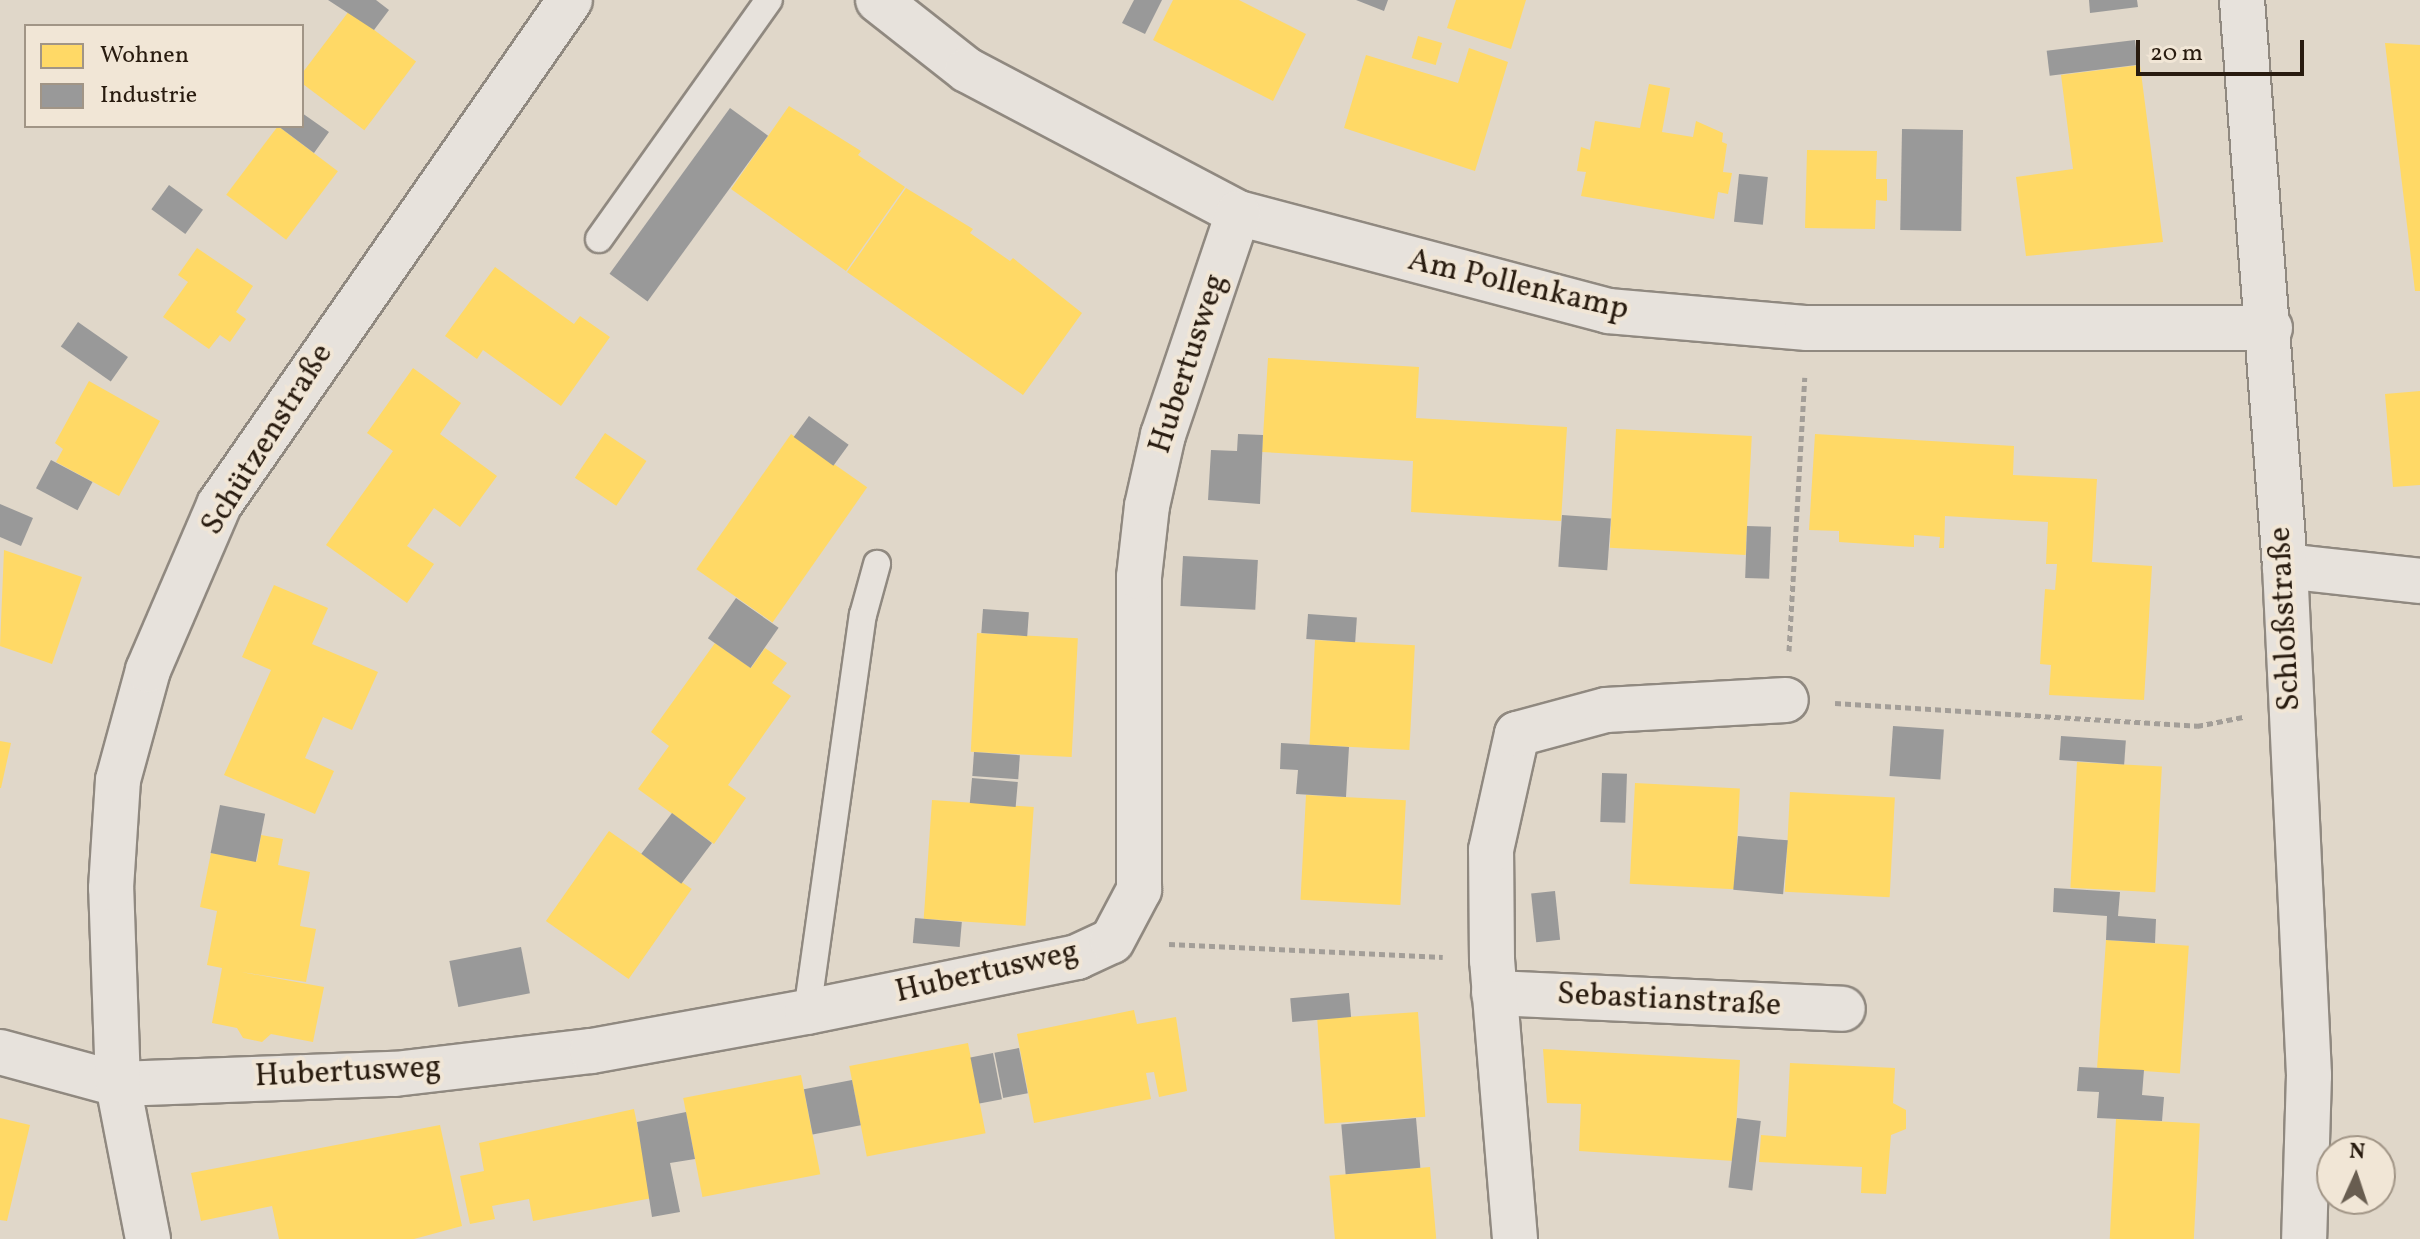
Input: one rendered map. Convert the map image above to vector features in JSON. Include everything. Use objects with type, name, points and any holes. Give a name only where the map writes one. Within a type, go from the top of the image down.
[{"type":"street","name":"Schützenstraße","points":[[148,1239],[118,1084],[111,888],[117,795],[148,670],[219,505],[570,0]]},
{"type":"street","name":"Am Pollenkamp","points":[[878,0],[967,70],[1238,213],[1608,311],[1807,328],[2270,328]]},
{"type":"street","name":"Schloßstraße","points":[[2242,0],[2270,328],[2285,566],[2309,1075],[2304,1239]]},
{"type":"street","name":"Hubertusweg","points":[[118,1084],[395,1074],[592,1051],[807,1012],[1077,957],[1112,941],[1139,890],[1139,577],[1147,506],[1163,435],[1238,213]]},
{"type":"street","points":[[2285,566],[2420,581]]},
{"type":"street","points":[[1515,1239],[1493,976],[1491,850],[1517,734],[1606,710],[1786,700]]},
{"type":"street","name":"Sebastianstraße","points":[[1493,976],[1843,1009]]},
{"type":"street","points":[[0,1052],[118,1084]]},
{"type":"lane","points":[[599,239],[769,0]]},
{"type":"lane","points":[[807,1012],[863,615],[877,564]]},
{"type":"path","points":[[1807,328],[1786,700],[2197,726],[2291,708]]},
{"type":"path","points":[[1112,941],[1493,976]]},
{"type":"building: Wohnen","points":[[1173,0],[1239,0],[1306,34],[1273,101],[1153,40]]},
{"type":"building: Wohnen","points":[[1456,0],[1526,0],[1511,49],[1447,28]]},
{"type":"building: Wohnen","points":[[349,11],[416,62],[364,130],[304,85],[304,71]]},
{"type":"building: Wohnen","points":[[1418,36],[1442,43],[1436,65],[1412,58]]},
{"type":"building: Wohnen","points":[[2385,43],[2420,45],[2420,291],[2415,291]]},
{"type":"building: Wohnen","points":[[1469,48],[1508,62],[1475,171],[1344,128],[1366,55],[1458,83]]},
{"type":"building: Wohnen","points":[[2140,65],[2163,242],[2026,256],[2016,177],[2073,169],[2061,75]]},
{"type":"building: Wohnen","points":[[1649,84],[1670,88],[1662,132],[1693,137],[1696,121],[1723,133],[1722,142],[1727,144],[1723,172],[1732,173],[1728,194],[1718,192],[1714,219],[1581,196],[1586,172],[1577,171],[1581,147],[1590,150],[1595,121],[1640,128]]},
{"type":"building: Wohnen","points":[[789,106],[861,151],[858,155],[905,187],[846,271],[731,189]]},
{"type":"building: Wohnen","points":[[276,128],[338,171],[286,240],[226,195]]},
{"type":"building: Wohnen","points":[[1807,150],[1877,151],[1876,179],[1887,179],[1887,201],[1876,200],[1875,229],[1805,228]]},
{"type":"building: Wohnen","points":[[906,188],[973,229],[970,233],[1010,261],[1013,258],[1082,313],[1023,395],[847,272]]},
{"type":"building: Wohnen","points":[[197,248],[253,286],[236,312],[246,319],[230,342],[220,335],[209,349],[163,317],[188,282],[178,275]]},
{"type":"building: Wohnen","points":[[495,267],[574,324],[580,316],[610,337],[561,406],[483,350],[477,359],[445,336]]},
{"type":"building: Wohnen","points":[[1268,358],[1419,367],[1416,418],[1567,427],[1561,521],[1411,512],[1413,461],[1262,452]]},
{"type":"building: Wohnen","points":[[413,368],[461,403],[440,434],[497,476],[460,527],[434,508],[407,546],[434,564],[407,603],[326,545],[393,451],[367,433]]},
{"type":"building: Wohnen","points":[[89,381],[160,421],[119,496],[56,462],[63,449],[55,443]]},
{"type":"building: Wohnen","points":[[2420,391],[2420,485],[2393,487],[2385,394]]},
{"type":"building: Wohnen","points":[[1616,429],[1752,436],[1746,555],[1610,548]]},
{"type":"building: Wohnen","points":[[605,433],[646,461],[616,506],[575,478]]},
{"type":"building: Wohnen","points":[[791,434],[867,487],[773,623],[696,569]]},
{"type":"building: Wohnen","points":[[1815,434],[2014,446],[2013,475],[2097,479],[2092,562],[2152,566],[2144,700],[2049,695],[2051,665],[2040,664],[2045,589],[2055,590],[2057,564],[2046,564],[2048,522],[1945,516],[1944,548],[1939,548],[1940,537],[1914,535],[1914,547],[1839,542],[1839,531],[1809,530]]},
{"type":"building: Wohnen","points":[[4,550],[82,577],[52,664],[0,646]]},
{"type":"building: Wohnen","points":[[274,585],[328,608],[312,644],[378,672],[352,730],[323,717],[305,758],[334,771],[315,814],[224,775],[271,670],[242,657]]},
{"type":"building: Wohnen","points":[[977,633],[1078,638],[1072,757],[971,752]]},
{"type":"building: Wohnen","points":[[1315,640],[1415,645],[1409,750],[1310,745]]},
{"type":"building: Wohnen","points":[[715,643],[751,668],[765,648],[787,663],[772,683],[791,696],[728,785],[746,798],[714,844],[638,789],[669,746],[651,732]]},
{"type":"building: Wohnen","points":[[0,741],[11,743],[1,788],[0,788]]},
{"type":"building: Wohnen","points":[[2077,762],[2162,766],[2155,892],[2070,888]]},
{"type":"building: Wohnen","points":[[1635,783],[1740,788],[1735,889],[1630,884]]},
{"type":"building: Wohnen","points":[[1790,792],[1895,797],[1890,897],[1785,892]]},
{"type":"building: Wohnen","points":[[1306,795],[1406,800],[1400,905],[1301,900]]},
{"type":"building: Wohnen","points":[[932,800],[1034,807],[1025,926],[924,919]]},
{"type":"building: Wohnen","points":[[609,831],[692,889],[629,979],[546,921]]},
{"type":"building: Wohnen","points":[[261,835],[283,839],[278,865],[310,872],[300,926],[316,929],[306,982],[241,972],[324,987],[313,1042],[271,1034],[262,1042],[243,1038],[237,1028],[212,1023],[222,968],[207,965],[217,911],[200,907],[211,853],[257,861]]},
{"type":"building: Wohnen","points":[[2106,940],[2189,946],[2180,1073],[2097,1068]]},
{"type":"building: Wohnen","points":[[1134,1010],[1137,1024],[1176,1017],[1187,1091],[1159,1097],[1154,1072],[1146,1073],[1151,1099],[1034,1123],[1017,1034]]},
{"type":"building: Wohnen","points":[[1418,1012],[1425,1117],[1325,1124],[1317,1019]]},
{"type":"building: Wohnen","points":[[968,1043],[986,1133],[867,1156],[849,1066]]},
{"type":"building: Wohnen","points":[[1543,1049],[1740,1060],[1734,1161],[1579,1151],[1581,1104],[1547,1103]]},
{"type":"building: Wohnen","points":[[1790,1063],[1895,1068],[1893,1103],[1906,1110],[1906,1129],[1891,1135],[1886,1194],[1861,1193],[1862,1167],[1759,1162],[1761,1135],[1786,1137]]},
{"type":"building: Wohnen","points":[[801,1075],[820,1174],[702,1197],[683,1098]]},
{"type":"building: Wohnen","points":[[634,1109],[652,1198],[533,1221],[529,1199],[492,1206],[495,1219],[470,1224],[460,1176],[484,1171],[479,1143]]},
{"type":"building: Wohnen","points":[[0,1118],[30,1125],[7,1221],[0,1220]]},
{"type":"building: Wohnen","points":[[2116,1119],[2200,1123],[2194,1239],[2110,1239]]},
{"type":"building: Wohnen","points":[[440,1125],[462,1226],[414,1239],[279,1239],[272,1206],[201,1221],[191,1173]]},
{"type":"building: Wohnen","points":[[1430,1167],[1436,1239],[1335,1239],[1329,1176]]},
{"type":"building: Industrie","points":[[328,0],[376,0],[389,10],[374,30]]},
{"type":"building: Industrie","points":[[1134,0],[1162,0],[1145,34],[1122,23]]},
{"type":"building: Industrie","points":[[1356,0],[1388,0],[1384,11]]},
{"type":"building: Industrie","points":[[2089,0],[2137,0],[2138,7],[2090,13]]},
{"type":"building: Industrie","points":[[2135,40],[2138,65],[2050,76],[2047,51]]},
{"type":"building: Industrie","points":[[730,108],[768,136],[648,301],[610,274]]},
{"type":"building: Industrie","points":[[304,114],[329,132],[314,153],[281,128],[304,128]]},
{"type":"building: Industrie","points":[[1902,129],[1963,130],[1961,231],[1900,230]]},
{"type":"building: Industrie","points":[[1739,174],[1768,177],[1763,225],[1734,222]]},
{"type":"building: Industrie","points":[[169,185],[203,210],[185,234],[151,209]]},
{"type":"building: Industrie","points":[[78,322],[128,357],[111,382],[61,347]]},
{"type":"building: Industrie","points":[[809,416],[849,445],[833,466],[794,437]]},
{"type":"building: Industrie","points":[[1238,434],[1263,435],[1260,504],[1208,500],[1211,450],[1237,451]]},
{"type":"building: Industrie","points":[[51,460],[92,482],[77,510],[36,488]]},
{"type":"building: Industrie","points":[[0,504],[33,518],[21,546],[0,537]]},
{"type":"building: Industrie","points":[[1562,515],[1611,518],[1607,570],[1558,567]]},
{"type":"building: Industrie","points":[[1747,526],[1771,527],[1769,579],[1745,578]]},
{"type":"building: Industrie","points":[[1183,556],[1258,560],[1255,610],[1180,606]]},
{"type":"building: Industrie","points":[[736,598],[779,628],[750,668],[708,638]]},
{"type":"building: Industrie","points":[[983,609],[1029,612],[1027,636],[981,633]]},
{"type":"building: Industrie","points":[[1308,614],[1357,617],[1355,642],[1306,639]]},
{"type":"building: Industrie","points":[[1893,726],[1944,730],[1940,779],[1890,776]]},
{"type":"building: Industrie","points":[[2061,736],[2126,741],[2124,764],[2059,760]]},
{"type":"building: Industrie","points":[[1281,743],[1349,747],[1346,797],[1296,794],[1298,770],[1280,769]]},
{"type":"building: Industrie","points":[[974,752],[1020,755],[1018,779],[972,776]]},
{"type":"building: Industrie","points":[[1602,773],[1627,774],[1625,823],[1600,822]]},
{"type":"building: Industrie","points":[[972,778],[1018,782],[1016,807],[970,803]]},
{"type":"building: Industrie","points":[[220,805],[265,814],[256,862],[211,853]]},
{"type":"building: Industrie","points":[[672,813],[712,843],[681,884],[641,854]]},
{"type":"building: Industrie","points":[[1738,836],[1788,840],[1783,894],[1733,890]]},
{"type":"building: Industrie","points":[[2054,888],[2120,892],[2118,916],[2156,919],[2155,943],[2106,940],[2107,916],[2053,912]]},
{"type":"building: Industrie","points":[[1555,891],[1560,940],[1536,942],[1531,894]]},
{"type":"building: Industrie","points":[[915,918],[962,922],[960,947],[913,943]]},
{"type":"building: Industrie","points":[[521,947],[530,993],[458,1007],[449,961]]},
{"type":"building: Industrie","points":[[1349,993],[1351,1017],[1292,1022],[1290,998]]},
{"type":"building: Industrie","points":[[1019,1048],[1028,1093],[1003,1098],[994,1053]]},
{"type":"building: Industrie","points":[[993,1053],[1002,1099],[979,1104],[970,1057]]},
{"type":"building: Industrie","points":[[2079,1067],[2144,1070],[2142,1095],[2164,1097],[2162,1121],[2097,1118],[2099,1092],[2077,1091]]},
{"type":"building: Industrie","points":[[852,1080],[861,1125],[813,1135],[804,1089]]},
{"type":"building: Industrie","points":[[686,1112],[695,1159],[670,1163],[680,1212],[652,1217],[637,1122]]},
{"type":"building: Industrie","points":[[1416,1118],[1420,1168],[1346,1174],[1341,1125]]},
{"type":"building: Industrie","points":[[1737,1118],[1761,1121],[1752,1190],[1728,1187]]}]
